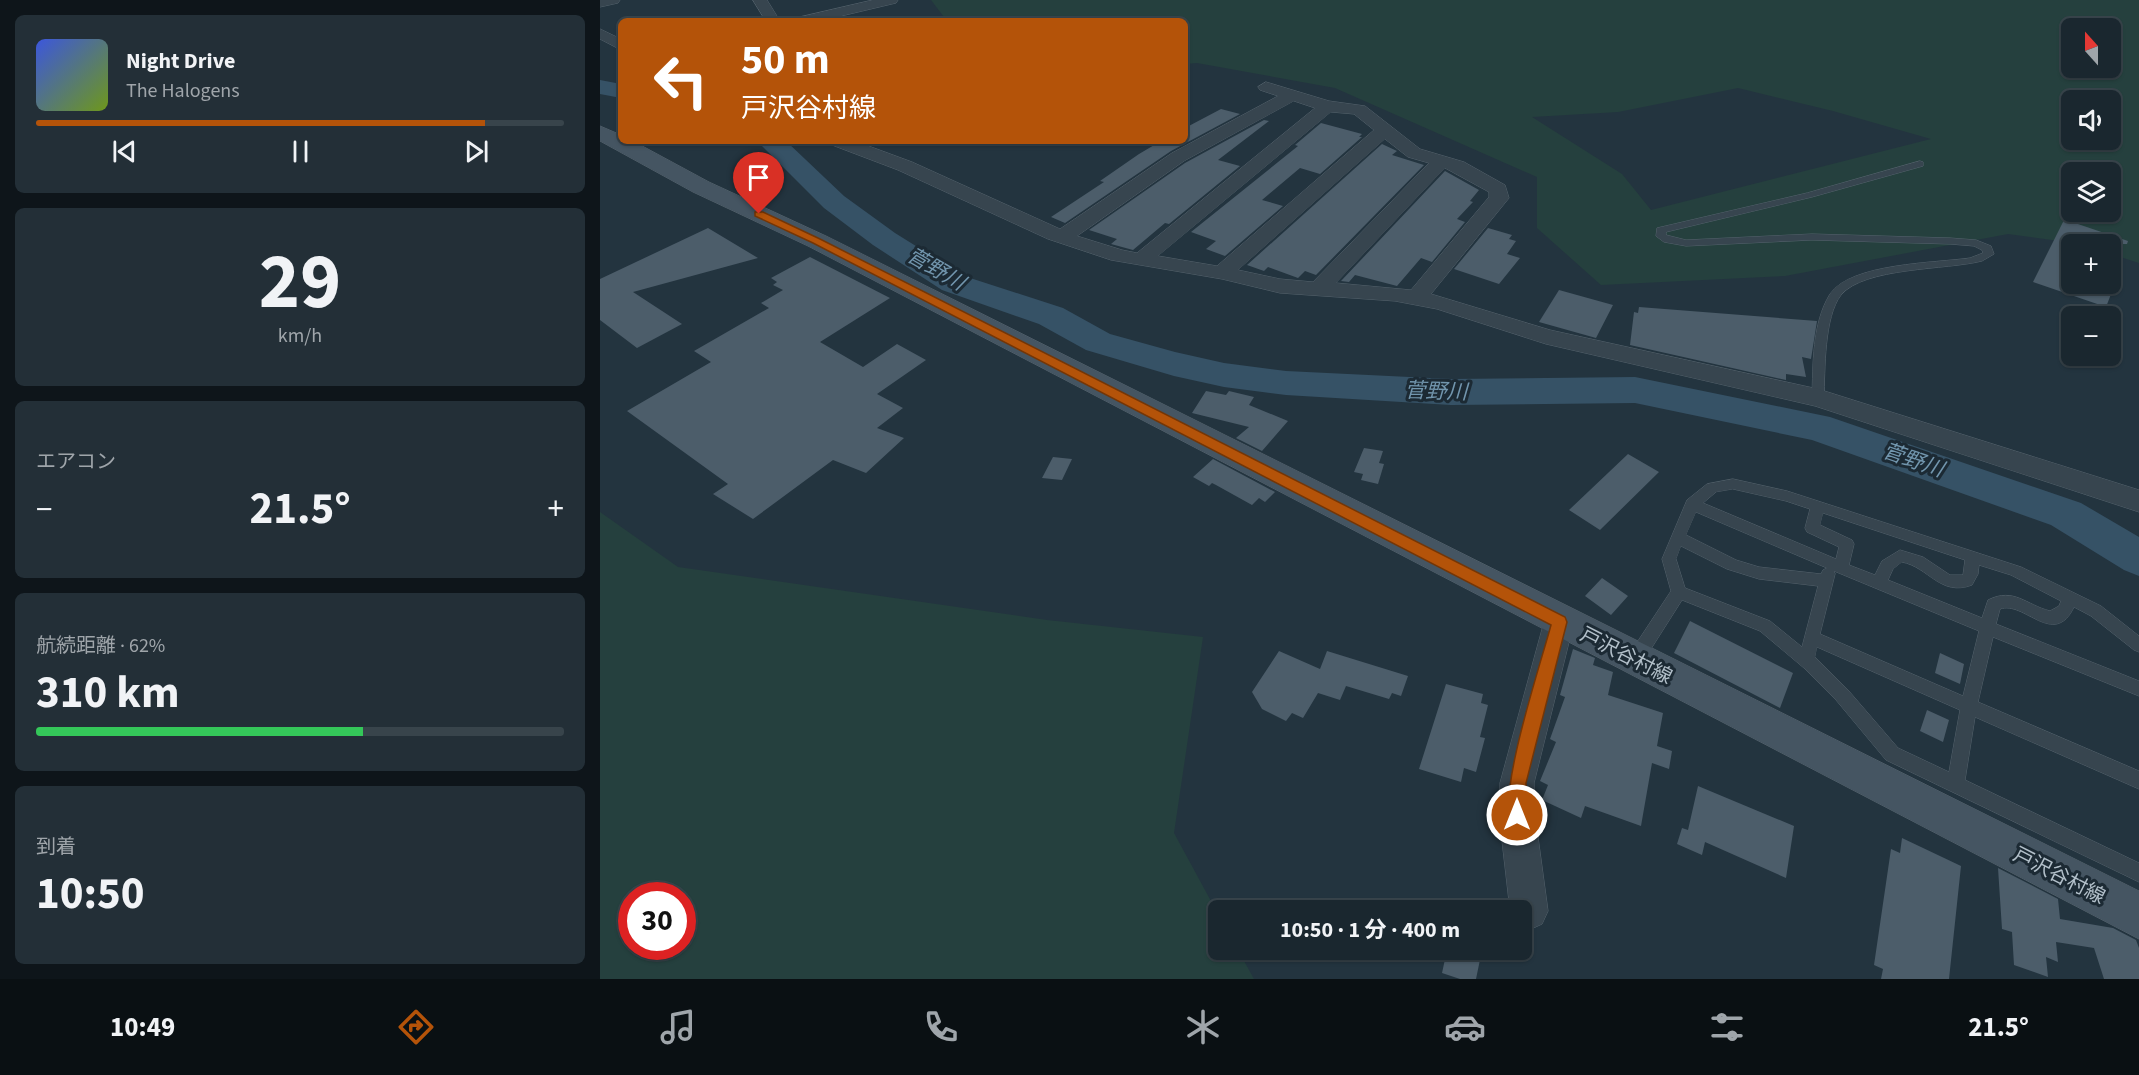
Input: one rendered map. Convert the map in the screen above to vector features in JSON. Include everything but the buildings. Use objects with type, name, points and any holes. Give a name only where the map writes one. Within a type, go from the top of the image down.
[{"type":"main road","name":"戸沢谷村線","points":[[600,132],[618,142]]},
{"type":"main road","name":"戸沢谷村線","points":[[622,144],[701,187],[817,241],[1559,622],[2139,916]]},
{"type":"street","points":[[600,3],[613,0]]},
{"type":"street","points":[[760,0],[771,18]]},
{"type":"street","points":[[830,0],[865,18]]},
{"type":"street","points":[[814,18],[891,0]]},
{"type":"street","points":[[600,33],[618,43]]},
{"type":"street","points":[[1266,87],[1327,106],[1359,110],[1414,153],[1457,166],[1497,189],[1499,198],[1416,298]]},
{"type":"street","points":[[1062,237],[1178,157],[1294,94]]},
{"type":"street","points":[[1142,260],[1327,106]]},
{"type":"street","points":[[1222,273],[1385,130]]},
{"type":"street","points":[[846,144],[905,166],[961,194],[1062,237],[1118,256],[1222,273],[1280,286],[1416,298],[1441,303],[1546,338],[1818,398],[2139,501]]},
{"type":"street","points":[[862,150],[877,144]]},
{"type":"street","points":[[1318,288],[1442,161]]},
{"type":"street","points":[[1528,900],[1517,815],[1517,783],[1559,622]]},
{"type":"lane","points":[[1818,398],[1819,361],[1831,303],[1837,292],[1856,280],[1883,272],[1978,260],[1989,254],[1987,248],[1976,243],[1950,241],[1812,237],[1686,243],[1668,240],[1661,236],[1661,230],[1809,195],[1920,164]]},
{"type":"lane","points":[[1635,660],[1678,592],[1669,558],[1692,504],[1712,488],[1732,484],[1787,496],[2016,571],[2096,611],[2139,645]]},
{"type":"lane","points":[[1692,504],[1836,566],[2139,689]]},
{"type":"lane","points":[[1806,660],[1826,581],[1847,544],[1812,528],[1818,506]]},
{"type":"lane","points":[[1678,538],[1732,565],[1777,576],[1826,581]]},
{"type":"lane","points":[[1879,583],[1887,565],[1900,556],[1909,556],[1943,580],[1956,584],[1967,581],[1971,574],[1973,557]]},
{"type":"lane","points":[[1678,592],[1766,626],[1842,695],[1892,754],[2139,873]]},
{"type":"lane","points":[[1955,785],[1969,706],[1992,604],[2004,600],[2018,603],[2047,618],[2059,616],[2067,607],[2070,598]]},
{"type":"lane","points":[[1812,638],[2139,780]]},
{"type":"green space","points":[[931,0],[2139,0],[2139,263],[2121,257],[2121,234],[2061,234],[2061,241],[2008,234],[1785,276],[1601,285],[1537,228],[1537,177],[1335,88],[1197,63],[1188,64],[1188,18],[945,18]],"holes":[[[1738,88],[1833,111],[1931,139],[1651,210],[1622,174],[1532,117],[1618,112]]]},
{"type":"green space","points":[[600,512],[678,567],[1047,620],[1203,637],[1174,833],[1210,900],[1208,900],[1208,960],[1244,960],[1254,979],[600,979]]},
{"type":"waterway","name":"菅野川","points":[[600,87],[618,90]]},
{"type":"waterway","name":"菅野川","points":[[773,144],[834,202],[884,239],[953,283],[1051,316],[1098,342],[1174,364],[1224,375],[1286,383],[1451,392],[1635,390],[1817,427],[2066,514],[2139,558]]},
{"type":"route","points":[[759,214],[817,241],[1559,622],[1517,783],[1517,815]]}]
